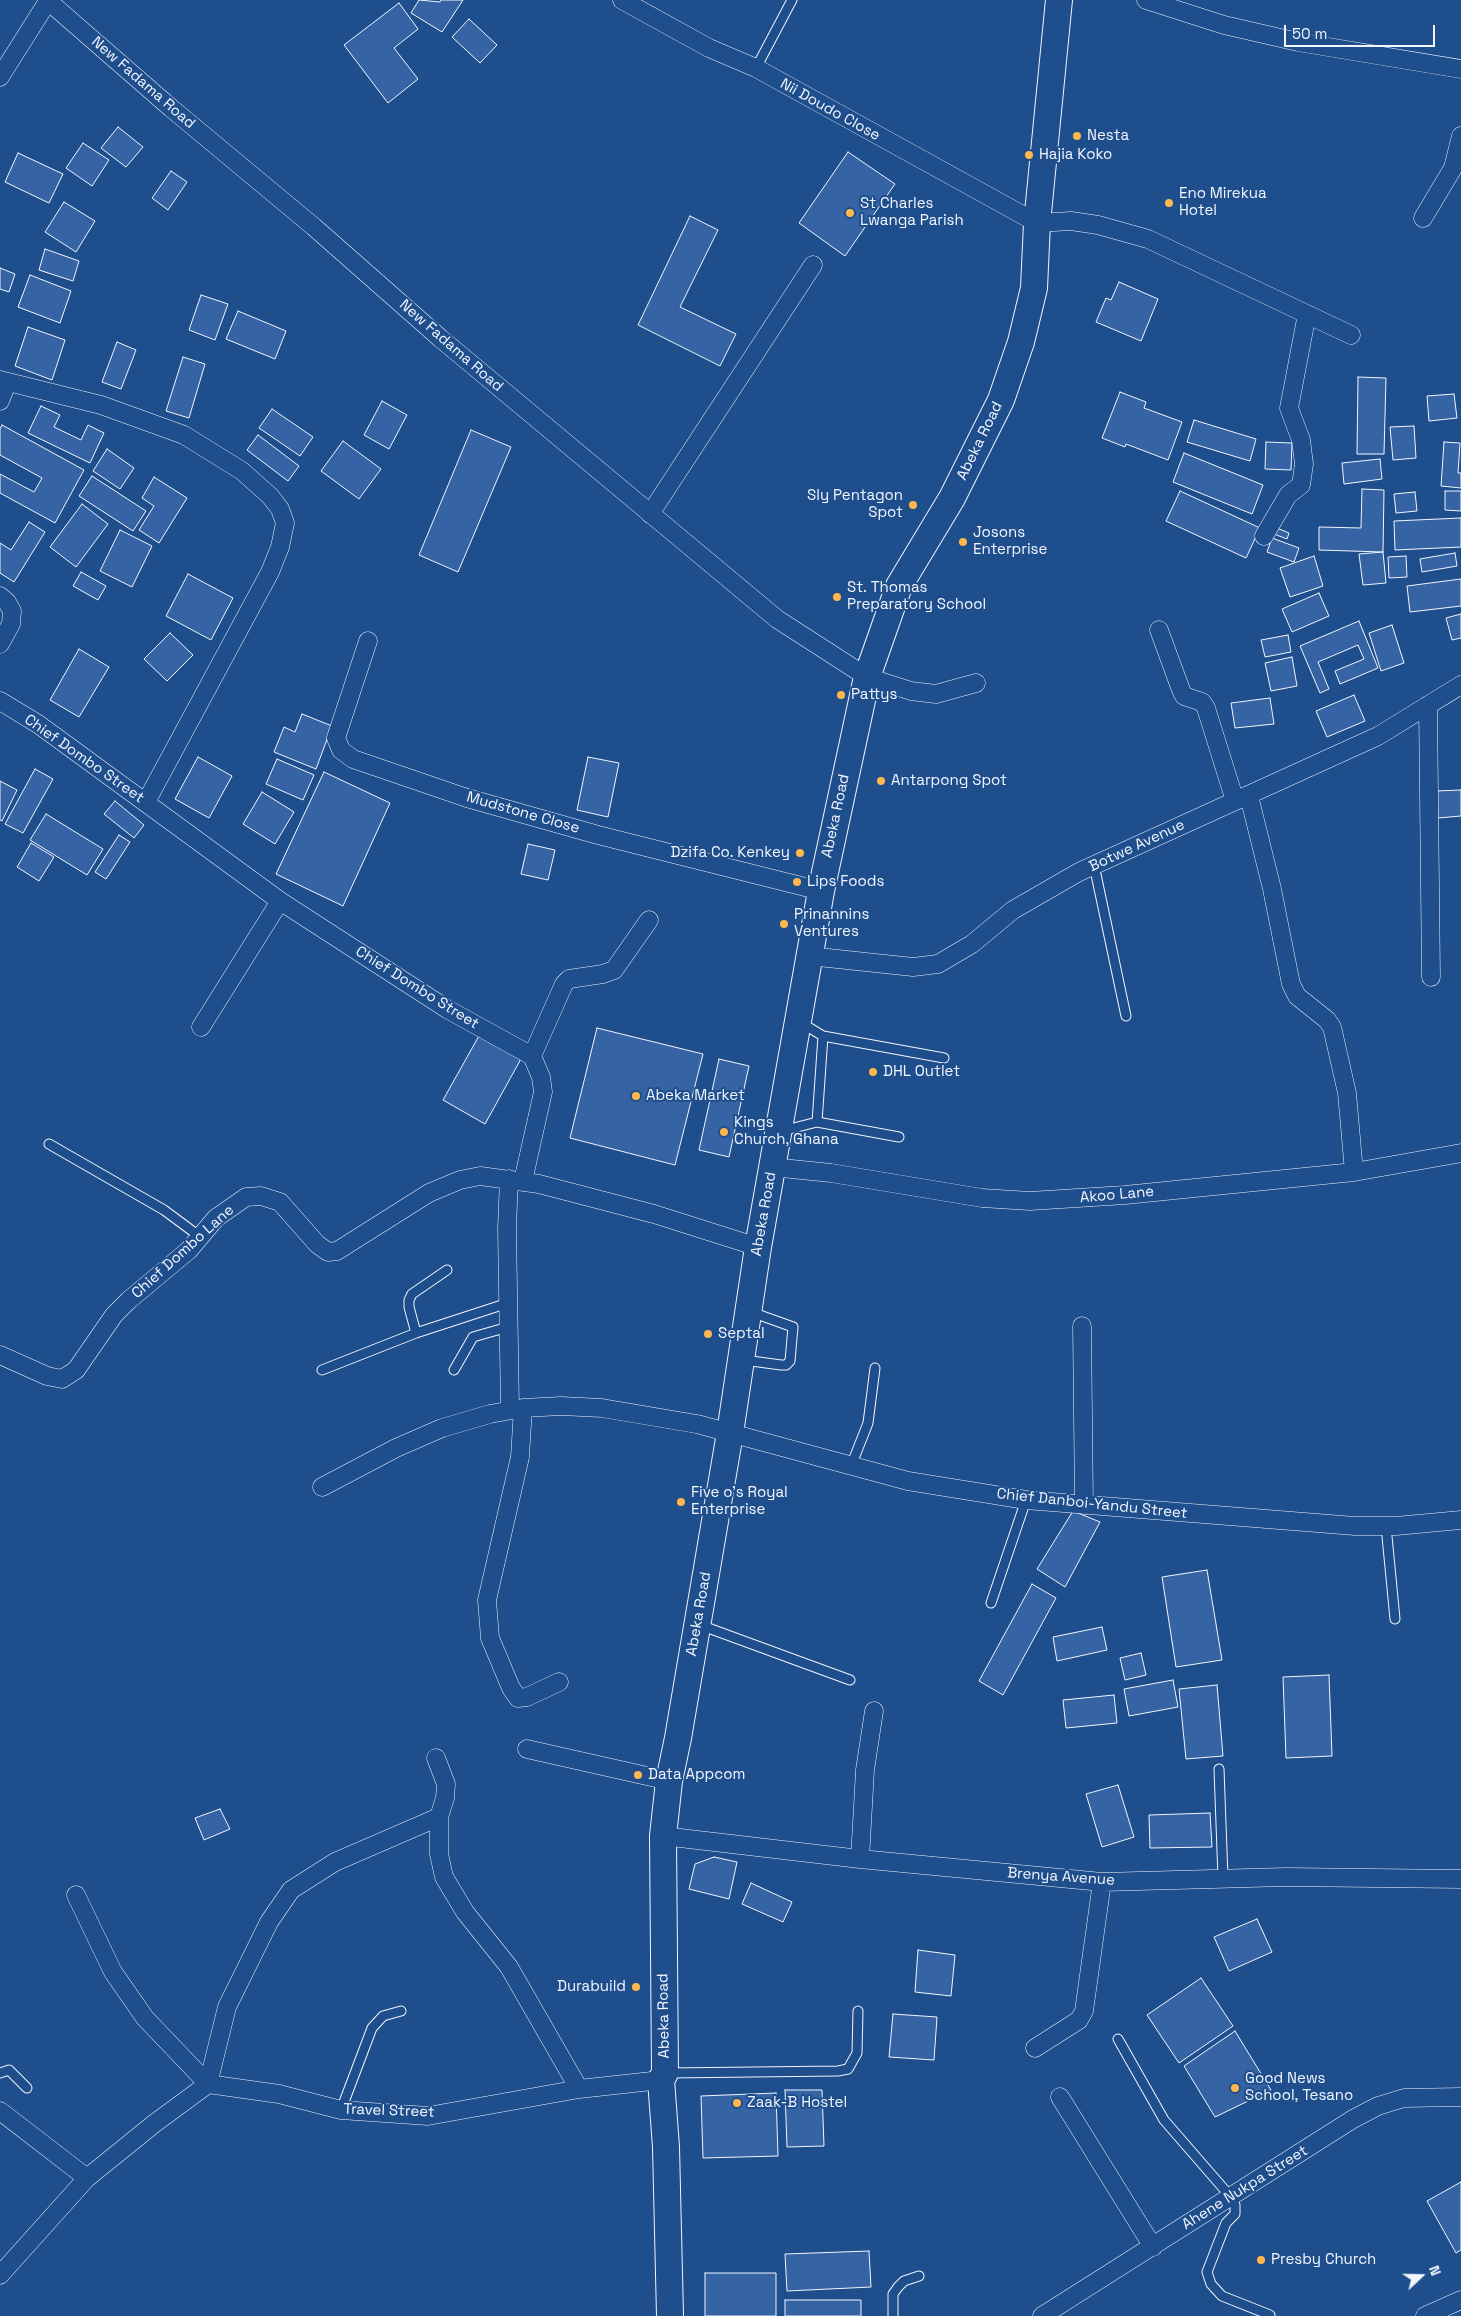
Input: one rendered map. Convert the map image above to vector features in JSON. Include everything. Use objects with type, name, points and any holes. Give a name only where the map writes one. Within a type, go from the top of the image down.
[{"type":"street","name":"Nii Doudo Close","points":[[622,0],[709,48],[756,68],[1037,223]]},
{"type":"street","name":"Abeka Road","points":[[670,2316],[663,2077],[663,1836],[669,1780],[698,1624],[730,1433],[758,1247],[821,891],[867,677],[899,586],[952,498],[1001,400],[1021,342],[1034,288],[1037,223],[1059,0]]},
{"type":"street","points":[[1146,0],[1224,25],[1298,42],[1461,70]]},
{"type":"street","points":[[0,77],[47,1]]},
{"type":"street","name":"New Fadama Road","points":[[47,1],[171,108],[314,227],[440,338],[777,619],[867,677],[911,690],[936,694],[976,683]]},
{"type":"street","points":[[1423,218],[1453,168],[1461,136]]},
{"type":"street","points":[[1037,223],[1071,221],[1098,225],[1148,239],[1351,335]]},
{"type":"street","points":[[650,514],[813,265]]},
{"type":"street","points":[[1264,536],[1288,495],[1301,485],[1304,464],[1301,440],[1289,408],[1307,314]]},
{"type":"street","points":[[0,401],[4,381],[101,405],[184,435],[242,471],[270,496],[280,509],[285,523],[280,547],[270,572],[146,802]]},
{"type":"street","points":[[0,596],[7,602],[12,611],[11,624],[0,644]]},
{"type":"street","points":[[1159,630],[1180,690],[1184,696],[1202,702],[1206,708],[1242,798],[1272,889],[1291,984],[1297,996],[1327,1020],[1332,1027],[1347,1093],[1354,1172]]},
{"type":"street","name":"Mudstone Close","points":[[368,642],[336,738],[341,750],[353,759],[467,798],[598,835],[821,891]]},
{"type":"street","name":"Botwe Avenue","points":[[809,956],[913,967],[938,964],[972,944],[1013,910],[1094,865],[1378,736],[1461,685]]},
{"type":"street","name":"Chief Dombo Street","points":[[0,701],[38,724],[280,901],[447,1009],[532,1056]]},
{"type":"street","points":[[1428,706],[1431,977]]},
{"type":"street","points":[[201,1027],[280,901]]},
{"type":"street","points":[[558,1682],[527,1697],[518,1698],[511,1688],[490,1638],[487,1600],[520,1457],[508,1327],[507,1228],[516,1180],[543,1092],[542,1077],[532,1056],[564,984],[569,979],[603,974],[614,970],[649,920]]},
{"type":"street","name":"Akoo Lane","points":[[772,1167],[831,1173],[982,1198],[1030,1202],[1125,1195],[1354,1172],[1461,1153]]},
{"type":"street","name":"Chief Dombo Lane","points":[[0,1355],[47,1376],[62,1379],[76,1370],[114,1315],[189,1250],[216,1218],[246,1197],[261,1196],[280,1202],[317,1244],[328,1252],[337,1251],[429,1193],[460,1180],[480,1176],[516,1180]]},
{"type":"street","points":[[516,1180],[654,1214],[758,1247]]},
{"type":"street","points":[[1082,1326],[1084,1505]]},
{"type":"street","name":"Chief Danboi-Yandu Street","points":[[322,1487],[396,1448],[442,1428],[517,1409],[561,1406],[602,1408],[689,1422],[908,1481],[1026,1500],[1252,1519],[1386,1526],[1461,1520]]},
{"type":"street","points":[[860,1859],[865,1770],[874,1711]]},
{"type":"street","points":[[527,1749],[669,1780]]},
{"type":"street","points":[[436,1758],[446,1784],[445,1798],[439,1817],[439,1854],[444,1877],[465,1912],[509,1967],[579,2089]]},
{"type":"street","points":[[0,2275],[88,2178],[155,2123],[208,2084],[227,2006],[269,1922],[291,1890],[335,1862],[439,1817]]},
{"type":"street","name":"Brenya Avenue","points":[[663,1836],[860,1859],[1102,1882],[1223,1878],[1461,1878]]},
{"type":"street","points":[[1035,2048],[1079,2020],[1084,2011],[1102,1882]]},
{"type":"street","points":[[76,1895],[113,1972],[145,2018],[208,2084]]},
{"type":"street","name":"Travel Street","points":[[208,2084],[279,2094],[341,2110],[428,2116],[579,2089],[663,2077]]},
{"type":"street","points":[[1060,2097],[1153,2247]]},
{"type":"street","name":"Ahene Nukpa Street","points":[[1042,2316],[1153,2247],[1230,2196],[1288,2162],[1353,2119],[1378,2106],[1404,2098],[1461,2097]]},
{"type":"street","points":[[0,2111],[88,2178]]},
{"type":"street","points":[[1425,2316],[1461,2300]]},
{"type":"lane","points":[[756,68],[792,0]]},
{"type":"lane","points":[[1094,865],[1126,1016]]},
{"type":"lane","points":[[797,1020],[823,1036],[944,1058]]},
{"type":"lane","points":[[817,1122],[823,1036]]},
{"type":"lane","points":[[778,1132],[817,1122],[899,1137]]},
{"type":"lane","points":[[49,1144],[164,1210],[199,1236]]},
{"type":"lane","points":[[416,1333],[409,1307],[409,1300],[412,1294],[448,1270]]},
{"type":"lane","points":[[322,1370],[416,1333],[508,1303]]},
{"type":"lane","points":[[741,1360],[781,1365],[790,1361],[793,1327],[748,1311]]},
{"type":"lane","points":[[454,1370],[472,1337],[508,1327]]},
{"type":"lane","points":[[851,1466],[868,1423],[874,1368]]},
{"type":"lane","points":[[990,1603],[1026,1500]]},
{"type":"lane","points":[[1386,1526],[1395,1619]]},
{"type":"lane","points":[[698,1624],[850,1680]]},
{"type":"lane","points":[[1219,1769],[1223,1878]]},
{"type":"lane","points":[[341,2110],[372,2028],[383,2016],[401,2011]]},
{"type":"lane","points":[[663,2077],[838,2071],[848,2069],[857,2053],[858,2011]]},
{"type":"lane","points":[[1118,2039],[1164,2120],[1230,2196],[1235,2205],[1235,2214],[1226,2223],[1207,2272],[1208,2278],[1222,2296],[1270,2315]]},
{"type":"lane","points":[[0,2073],[9,2070],[27,2088]]},
{"type":"lane","points":[[893,2316],[893,2294],[904,2281],[919,2276]]},
{"type":"building","points":[[419,0],[440,2],[441,0],[463,0],[442,32],[411,13]]},
{"type":"building","points":[[399,3],[418,29],[394,48],[418,79],[388,103],[344,45]]},
{"type":"building","points":[[469,19],[497,45],[480,63],[452,37]]},
{"type":"building","points":[[118,127],[143,147],[126,167],[101,148]]},
{"type":"building","points":[[83,143],[109,160],[92,186],[66,168]]},
{"type":"building","points":[[848,152],[895,184],[845,256],[799,223]]},
{"type":"building","points":[[18,153],[63,174],[49,203],[5,182]]},
{"type":"building","points":[[171,171],[187,182],[168,210],[152,198]]},
{"type":"building","points":[[64,202],[95,221],[76,252],[45,232]]},
{"type":"building","points":[[690,216],[718,230],[680,307],[736,334],[720,366],[638,325]]},
{"type":"building","points":[[45,249],[79,261],[73,281],[39,270]]},
{"type":"building","points":[[0,268],[15,274],[9,292],[0,289]]},
{"type":"building","points":[[30,275],[71,291],[60,323],[18,307]]},
{"type":"building","points":[[1119,282],[1158,299],[1141,341],[1096,322],[1106,298],[1111,300]]},
{"type":"building","points":[[201,295],[228,304],[215,340],[189,330]]},
{"type":"building","points":[[238,311],[286,331],[275,359],[226,339]]},
{"type":"building","points":[[28,327],[65,340],[52,380],[15,366]]},
{"type":"building","points":[[117,342],[136,350],[121,389],[102,382]]},
{"type":"building","points":[[183,357],[205,364],[189,418],[166,411]]},
{"type":"building","points":[[1358,377],[1386,378],[1384,454],[1357,454]]},
{"type":"building","points":[[1120,392],[1146,402],[1144,408],[1182,422],[1168,460],[1126,444],[1125,447],[1102,438]]},
{"type":"building","points":[[1454,394],[1457,418],[1429,421],[1427,396]]},
{"type":"building","points":[[382,401],[407,415],[389,449],[364,435]]},
{"type":"building","points":[[41,406],[60,415],[54,427],[81,440],[88,425],[104,433],[90,463],[28,433]]},
{"type":"building","points":[[272,409],[313,437],[300,456],[259,428]]},
{"type":"building","points":[[1194,420],[1256,439],[1250,461],[1187,442]]},
{"type":"building","points":[[2,425],[84,470],[55,523],[0,493],[0,474],[34,492],[42,478],[0,455],[0,429]]},
{"type":"building","points":[[1414,426],[1416,458],[1393,460],[1390,427]]},
{"type":"building","points":[[471,430],[511,447],[458,572],[419,555]]},
{"type":"building","points":[[258,435],[299,466],[288,481],[247,450]]},
{"type":"building","points":[[343,441],[381,469],[359,499],[321,471]]},
{"type":"building","points":[[1266,442],[1292,443],[1291,470],[1265,469]]},
{"type":"building","points":[[1444,442],[1460,443],[1458,473],[1461,473],[1461,488],[1441,486]]},
{"type":"building","points":[[107,449],[134,468],[120,489],[93,471]]},
{"type":"building","points":[[1184,453],[1263,485],[1252,514],[1173,482]]},
{"type":"building","points":[[1380,459],[1382,479],[1344,484],[1342,463]]},
{"type":"building","points":[[92,476],[146,511],[133,531],[79,496]]},
{"type":"building","points":[[154,477],[187,498],[159,543],[139,530],[154,506],[142,498]]},
{"type":"building","points":[[1362,489],[1384,490],[1383,552],[1319,550],[1319,527],[1361,528]]},
{"type":"building","points":[[1180,491],[1260,528],[1246,558],[1166,521]]},
{"type":"building","points":[[1445,491],[1461,491],[1461,511],[1445,510]]},
{"type":"building","points":[[1415,492],[1417,511],[1396,513],[1394,494]]},
{"type":"building","points":[[82,504],[108,524],[76,567],[50,547]]},
{"type":"building","points":[[1461,518],[1461,547],[1395,550],[1394,521]]},
{"type":"building","points":[[29,522],[45,532],[14,582],[0,573],[0,543],[11,550]]},
{"type":"building","points":[[1277,528],[1289,533],[1287,539],[1274,534]]},
{"type":"building","points":[[120,530],[152,546],[132,587],[100,571]]},
{"type":"building","points":[[1272,538],[1299,548],[1294,562],[1267,552]]},
{"type":"building","points":[[1383,552],[1386,583],[1363,585],[1359,554]]},
{"type":"building","points":[[1455,553],[1457,566],[1422,572],[1420,559]]},
{"type":"building","points":[[1314,556],[1323,586],[1290,597],[1280,568]]},
{"type":"building","points":[[1406,556],[1407,577],[1389,578],[1388,557]]},
{"type":"building","points":[[81,572],[106,586],[98,600],[73,586]]},
{"type":"building","points":[[188,574],[233,598],[211,640],[166,616]]},
{"type":"building","points":[[1461,579],[1461,606],[1410,612],[1407,586]]},
{"type":"building","points":[[1319,593],[1329,616],[1292,632],[1282,609]]},
{"type":"building","points":[[1461,614],[1461,638],[1452,640],[1446,618]]},
{"type":"building","points":[[1359,621],[1378,668],[1340,684],[1335,671],[1364,659],[1358,645],[1318,662],[1329,689],[1320,693],[1300,646]]},
{"type":"building","points":[[1392,625],[1404,663],[1381,671],[1369,633]]},
{"type":"building","points":[[170,633],[193,655],[167,681],[144,659]]},
{"type":"building","points":[[1288,635],[1291,652],[1265,657],[1261,640]]},
{"type":"building","points":[[79,649],[109,667],[79,717],[50,700]]},
{"type":"building","points":[[1292,657],[1297,686],[1271,691],[1265,663]]},
{"type":"building","points":[[1354,695],[1365,721],[1327,737],[1316,711]]},
{"type":"building","points":[[1270,698],[1274,724],[1235,728],[1231,703]]},
{"type":"building","points":[[302,714],[332,726],[316,769],[274,752],[284,727],[295,732]]},
{"type":"building","points":[[198,757],[232,776],[209,818],[175,799]]},
{"type":"building","points":[[588,757],[619,763],[608,817],[577,810]]},
{"type":"building","points":[[277,759],[314,775],[303,800],[266,784]]},
{"type":"building","points":[[35,769],[53,779],[23,833],[5,824]]},
{"type":"building","points":[[324,772],[390,803],[343,906],[276,874]]},
{"type":"building","points":[[0,781],[17,790],[2,821],[0,820]]},
{"type":"building","points":[[1461,790],[1461,816],[1438,818],[1436,791]]},
{"type":"building","points":[[262,792],[294,812],[275,844],[243,824]]},
{"type":"building","points":[[115,801],[144,825],[134,838],[104,814]]},
{"type":"building","points":[[46,814],[103,849],[87,875],[30,840]]},
{"type":"building","points":[[119,835],[130,842],[106,879],[95,872]]},
{"type":"building","points":[[31,843],[54,857],[39,881],[17,867]]},
{"type":"building","points":[[528,844],[555,850],[548,880],[521,874]]},
{"type":"building","name":"Abeka Market","points":[[597,1028],[703,1054],[675,1165],[570,1138]]},
{"type":"building","points":[[480,1034],[522,1057],[485,1124],[443,1100]]},
{"type":"building","points":[[719,1059],[749,1066],[729,1157],[699,1150]]},
{"type":"building","points":[[1073,1511],[1100,1522],[1065,1587],[1037,1569]]},
{"type":"building","points":[[1207,1570],[1222,1660],[1176,1667],[1162,1577]]},
{"type":"building","points":[[1032,1584],[1056,1598],[1003,1695],[979,1681]]},
{"type":"building","points":[[1102,1627],[1107,1650],[1057,1661],[1053,1637]]},
{"type":"building","points":[[1141,1653],[1146,1675],[1125,1680],[1120,1658]]},
{"type":"building","points":[[1329,1675],[1332,1756],[1286,1758],[1283,1677]]},
{"type":"building","points":[[1173,1680],[1178,1707],[1129,1716],[1124,1689]]},
{"type":"building","points":[[1217,1685],[1223,1756],[1186,1759],[1179,1689]]},
{"type":"building","points":[[1114,1695],[1117,1723],[1066,1728],[1063,1700]]},
{"type":"building","points":[[1118,1785],[1134,1837],[1102,1847],[1086,1794]]},
{"type":"building","points":[[220,1809],[230,1829],[204,1840],[195,1818]]},
{"type":"building","points":[[1210,1813],[1212,1847],[1150,1848],[1149,1815]]},
{"type":"building","points":[[714,1857],[737,1862],[729,1899],[689,1889],[695,1864]]},
{"type":"building","points":[[751,1883],[792,1902],[783,1922],[742,1904]]},
{"type":"building","points":[[1257,1919],[1272,1952],[1229,1971],[1214,1937]]},
{"type":"building","points":[[918,1950],[955,1955],[951,1996],[915,1992]]},
{"type":"building","points":[[1201,1978],[1233,2026],[1179,2063],[1147,2015]]},
{"type":"building","points":[[893,2014],[937,2017],[934,2060],[889,2057]]},
{"type":"building","points":[[1235,2031],[1271,2090],[1215,2117],[1184,2066]]},
{"type":"building","points":[[785,2090],[822,2090],[824,2146],[787,2147]]},
{"type":"building","points":[[776,2093],[778,2156],[703,2158],[701,2096]]},
{"type":"building","points":[[1461,2182],[1461,2250],[1456,2253],[1427,2201]]},
{"type":"building","points":[[869,2251],[871,2287],[787,2291],[785,2254]]},
{"type":"building","points":[[705,2273],[776,2273],[776,2316],[705,2316]]},
{"type":"building","points":[[785,2300],[861,2300],[861,2316],[785,2316]]},
{"type":"place","name":"Nesta","points":[[1077,136]]},
{"type":"place","name":"Hajia Koko","points":[[1029,155]]},
{"type":"place","name":"Eno Mirekua Hotel","points":[[1169,203]]},
{"type":"place","name":"St Charles Lwanga Parish","points":[[850,213]]},
{"type":"place","name":"Sly Pentagon Spot","points":[[913,505]]},
{"type":"place","name":"Josons Enterprise","points":[[963,542]]},
{"type":"place","name":"St. Thomas Preparatory School","points":[[837,597]]},
{"type":"place","name":"Pattys","points":[[841,695]]},
{"type":"place","name":"Antarpong Spot","points":[[881,781]]},
{"type":"place","name":"Dzifa Co. Kenkey","points":[[800,853]]},
{"type":"place","name":"Lips Foods","points":[[797,882]]},
{"type":"place","name":"Prinannins Ventures","points":[[784,924]]},
{"type":"place","name":"DHL Outlet","points":[[873,1072]]},
{"type":"place","name":"Abeka Market","points":[[636,1096]]},
{"type":"place","name":"Kings Church, Ghana","points":[[724,1132]]},
{"type":"place","name":"Septal","points":[[708,1334]]},
{"type":"place","name":"Five o's Royal Enterprise","points":[[681,1502]]},
{"type":"place","name":"Data Appcom","points":[[638,1775]]},
{"type":"place","name":"Durabuild","points":[[636,1987]]},
{"type":"place","name":"Good News School, Tesano","points":[[1235,2088]]},
{"type":"place","name":"Zaak-B Hostel","points":[[737,2103]]},
{"type":"place","name":"Presby Church","points":[[1261,2260]]}]
